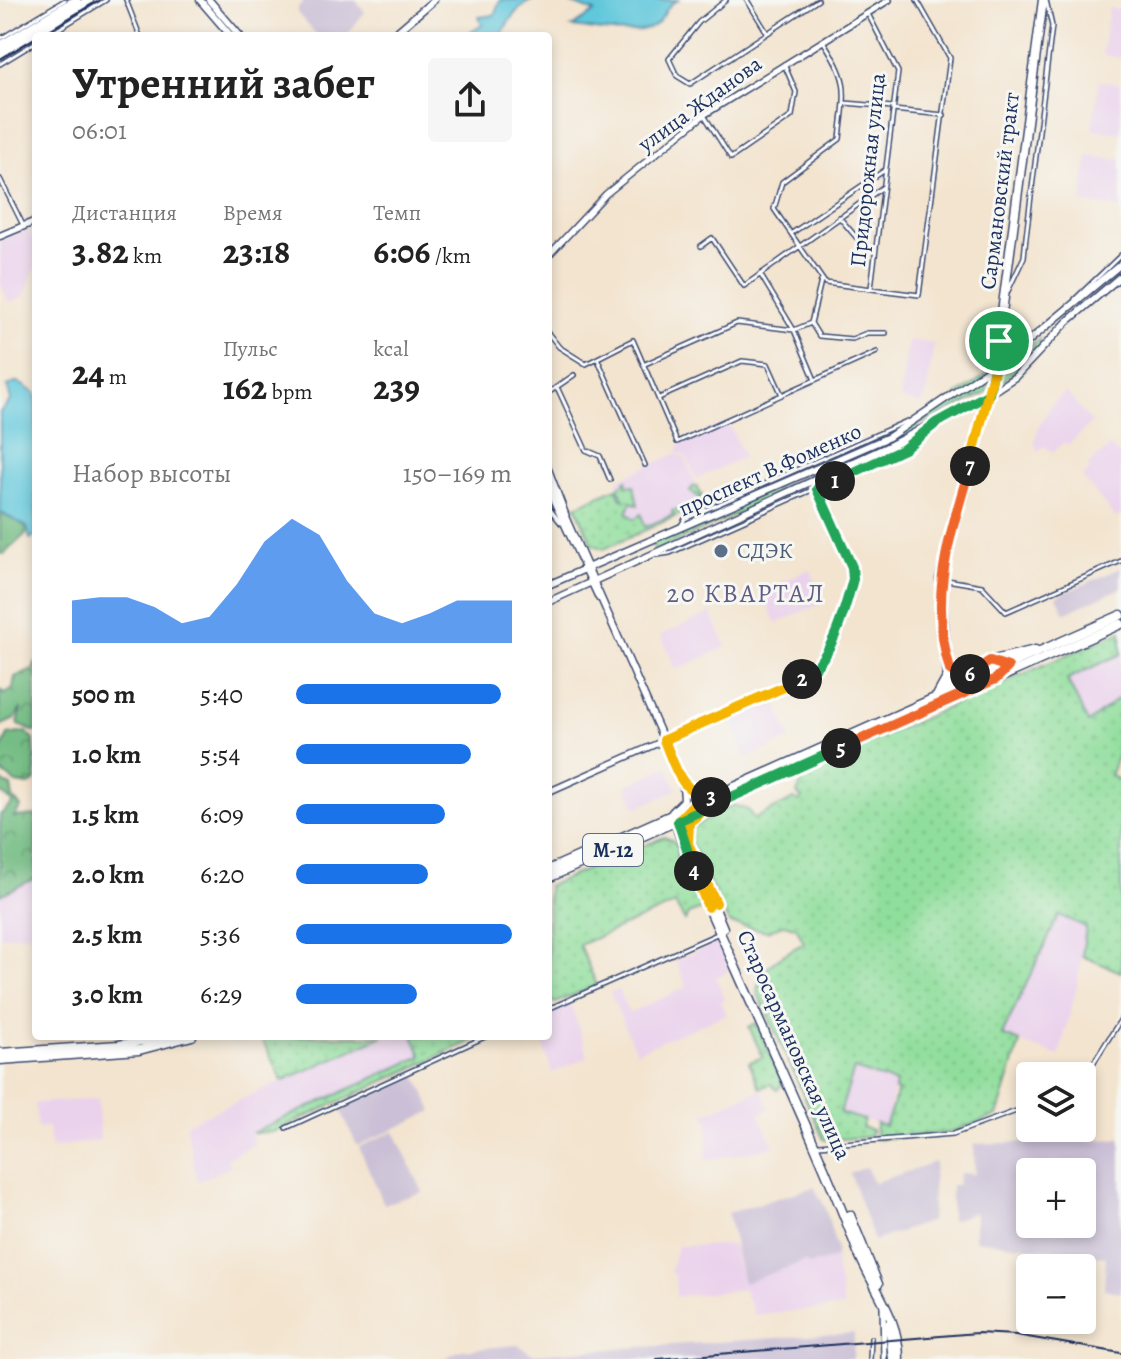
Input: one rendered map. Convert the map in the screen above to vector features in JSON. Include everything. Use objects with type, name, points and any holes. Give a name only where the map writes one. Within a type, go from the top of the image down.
[{"type":"main road","points":[[0,46],[76,0]]},
{"type":"main road","points":[[36,32],[89,0]]},
{"type":"main road","points":[[200,0],[234,32]]},
{"type":"main road","points":[[209,0],[229,32]]},
{"type":"main road","points":[[397,32],[434,0]]},
{"type":"main road","name":"Сармановский тракт","points":[[938,694],[947,682],[949,666],[940,579],[995,366],[1044,0]]},
{"type":"main road","points":[[0,54],[32,35]]},
{"type":"main road","points":[[0,236],[32,223]]},
{"type":"main road","points":[[1120,265],[1117,273],[1121,276]]},
{"type":"main road","name":"проспект В.Фоменко","points":[[552,583],[889,437],[1034,338],[1120,265]]},
{"type":"main road","name":"проспект В.Фоменко","points":[[552,600],[929,427],[989,394],[1015,377],[1043,347],[1121,276]]},
{"type":"main road","points":[[1034,338],[1043,338],[1043,347]]},
{"type":"main road","points":[[999,341],[1005,350],[1015,352]]},
{"type":"main road","points":[[966,406],[976,409],[981,421]]},
{"type":"main road","points":[[921,416],[920,422],[929,427]]},
{"type":"main road","points":[[552,488],[566,524]]},
{"type":"main road","points":[[552,496],[683,784],[696,796],[713,797]]},
{"type":"main road","points":[[643,542],[654,546],[650,556]]},
{"type":"main road","name":"М-12","points":[[552,876],[692,806],[1121,615]]},
{"type":"main road","name":"М-12","points":[[552,868],[704,810],[1121,624]]},
{"type":"main road","points":[[918,706],[990,661],[1048,648]]},
{"type":"main road","points":[[990,661],[1007,666],[1006,672],[996,679]]},
{"type":"main road","points":[[949,666],[960,677],[970,674]]},
{"type":"main road","points":[[683,784],[682,803],[659,825],[673,834],[683,846]]},
{"type":"main road","points":[[678,821],[692,806]]},
{"type":"main road","name":"Старосармановская улица","points":[[704,810],[689,822],[686,837],[720,933],[863,1252]]},
{"type":"main road","name":"Старосармановская улица","points":[[678,821],[683,846],[819,1145],[883,1300],[896,1359]]},
{"type":"main road","points":[[0,1060],[147,1040]]},
{"type":"main road","points":[[0,1053],[139,1050],[177,1040]]},
{"type":"street","points":[[0,39],[65,0]]},
{"type":"street","points":[[54,32],[106,0]]},
{"type":"street","points":[[126,0],[138,32]]},
{"type":"street","name":"улица Жданова","points":[[726,0],[699,22],[669,59],[677,76],[690,84],[818,0]]},
{"type":"street","points":[[747,0],[766,32]]},
{"type":"street","name":"улица Жданова","points":[[552,252],[606,194],[704,115],[889,0]]},
{"type":"street","points":[[821,281],[919,295],[950,53],[917,0]]},
{"type":"street","points":[[1004,298],[1024,257],[1052,26],[1044,0]]},
{"type":"street","name":"Придорожная улица","points":[[868,14],[897,65],[871,290]]},
{"type":"street","points":[[823,41],[843,71],[840,139],[779,186],[774,209],[821,281],[811,323],[819,336],[852,339],[867,333],[886,333]]},
{"type":"street","points":[[0,64],[32,45]]},
{"type":"street","points":[[704,115],[731,158],[792,116],[796,92],[784,64]]},
{"type":"street","points":[[843,103],[944,115]]},
{"type":"street","points":[[791,234],[885,170]]},
{"type":"street","points":[[0,179],[24,226]]},
{"type":"street","points":[[701,246],[712,238],[744,286],[883,187]]},
{"type":"street","points":[[839,217],[856,237]]},
{"type":"street","points":[[1073,304],[1079,292],[1121,256]]},
{"type":"street","points":[[760,274],[794,330],[815,380]]},
{"type":"street","points":[[644,365],[737,323],[794,330],[811,323]]},
{"type":"street","points":[[552,338],[582,363],[598,360],[633,340],[676,441],[877,352]]},
{"type":"street","points":[[598,360],[645,465]]},
{"type":"street","points":[[659,398],[742,361],[768,364],[782,395]]},
{"type":"street","points":[[552,390],[574,375]]},
{"type":"street","points":[[557,387],[586,450],[600,456],[610,480]]},
{"type":"street","points":[[650,556],[670,553],[904,449],[936,423]]},
{"type":"street","points":[[882,449],[904,449]]},
{"type":"street","points":[[552,474],[566,506],[566,524]]},
{"type":"street","points":[[552,790],[802,679],[822,661],[854,575],[817,489]]},
{"type":"street","points":[[552,516],[566,524]]},
{"type":"street","points":[[940,579],[982,586],[1002,611],[1009,612],[1121,561]]},
{"type":"street","points":[[552,1007],[720,933]]},
{"type":"street","points":[[1094,1062],[1121,1019]]},
{"type":"street","points":[[286,1128],[478,1040]]},
{"type":"street","points":[[819,1145],[953,1134],[1016,1111]]},
{"type":"street","points":[[883,1300],[884,1359]]},
{"type":"street","points":[[870,1359],[871,1338]]},
{"type":"shaded area","points":[[305,0],[356,0],[365,12],[349,32],[314,32],[298,14],[298,7]]},
{"type":"shaded area","points":[[1109,8],[1121,10],[1121,58],[1102,55]]},
{"type":"shaded area","points":[[1099,81],[1121,84],[1121,133],[1092,129]]},
{"type":"shaded area","points":[[1088,156],[1121,160],[1121,208],[1082,203]]},
{"type":"shaded area","points":[[27,229],[32,237],[32,275],[24,296],[10,303],[0,283],[0,241]]},
{"type":"shaded area","points":[[908,340],[934,344],[926,396],[921,404],[900,398]]},
{"type":"shaded area","points":[[1066,392],[1092,423],[1068,445],[1065,442],[1053,452],[1044,446],[1038,451],[1034,441],[1040,424],[1052,405]]},
{"type":"shaded area","points":[[728,422],[744,457],[696,479],[686,456],[677,453],[680,444]]},
{"type":"shaded area","points":[[1110,446],[1121,456],[1121,514],[1116,518],[1082,477],[1091,469],[1088,465]]},
{"type":"shaded area","points":[[675,454],[685,458],[704,505],[604,549],[592,544],[576,506],[619,487],[617,480]]},
{"type":"shaded area","points":[[1121,568],[1121,588],[1065,613],[1057,596]]},
{"type":"shaded area","points":[[810,569],[825,602],[776,623],[761,591]]},
{"type":"shaded area","points":[[711,613],[726,647],[676,670],[661,635]]},
{"type":"shaded area","points":[[1121,654],[1121,696],[1088,724],[1067,679]]},
{"type":"shaded area","points":[[775,701],[791,739],[746,758],[731,718]]},
{"type":"shaded area","points":[[667,767],[677,790],[637,808],[626,786]]},
{"type":"shaded area","points":[[32,881],[32,934],[0,936],[0,895]]},
{"type":"shaded area","points":[[1059,915],[1086,927],[1077,986],[1059,1056],[1002,1036]]},
{"type":"shaded area","points":[[719,941],[729,964],[727,972],[716,978],[725,999],[720,1002],[727,1014],[636,1052],[610,993],[618,989],[629,1013],[687,987],[676,961]]},
{"type":"shaded area","points":[[570,1002],[588,1057],[552,1073],[542,1040],[552,1040],[552,1009]]},
{"type":"shaded area","points":[[374,1040],[415,1040],[422,1056],[251,1132],[255,1144],[227,1158],[231,1166],[197,1182],[186,1124]]},
{"type":"shaded area","points":[[853,1069],[896,1083],[885,1126],[840,1113]]},
{"type":"shaded area","points":[[414,1071],[433,1111],[357,1146],[340,1108]]},
{"type":"shaded area","points":[[762,1089],[769,1108],[759,1115],[774,1147],[706,1160],[709,1123],[705,1113]]},
{"type":"shaded area","points":[[98,1099],[100,1140],[52,1148],[48,1127],[37,1128],[35,1103]]},
{"type":"shaded area","points":[[394,1131],[423,1192],[384,1204],[359,1147]]},
{"type":"shaded area","points":[[1121,1139],[1121,1293],[1104,1289],[1106,1257],[975,1240],[975,1212],[951,1221],[951,1186],[957,1185],[960,1173],[975,1174],[974,1144]]},
{"type":"shaded area","points":[[935,1162],[931,1221],[874,1241],[850,1173],[866,1167],[874,1183]]},
{"type":"shaded area","points":[[814,1187],[825,1207],[837,1251],[835,1258],[809,1265],[806,1261],[743,1283],[728,1213]]},
{"type":"shaded area","points":[[733,1245],[743,1282],[807,1261],[809,1265],[835,1258],[844,1307],[754,1315],[744,1289],[676,1297],[675,1275],[670,1273],[677,1246]]},
{"type":"shaded area","points":[[854,1333],[853,1359],[443,1359],[461,1350],[518,1345],[533,1354]]},
{"type":"green space","points":[[1040,339],[1040,347],[996,388],[998,367]]},
{"type":"green space","points":[[992,371],[986,393],[923,424],[925,418]]},
{"type":"green space","points":[[918,423],[920,428],[892,444],[655,551],[651,542],[883,443]]},
{"type":"green space","points":[[627,480],[626,486],[634,485],[638,505],[631,502],[627,512],[634,519],[641,514],[645,527],[673,515],[672,511],[696,505],[699,497],[690,491],[693,487],[697,486],[705,503],[604,549],[592,544],[576,506],[616,488],[624,500],[618,487]]},
{"type":"green space","points":[[0,512],[16,518],[29,531],[4,554],[0,554]]},
{"type":"green space","points":[[1121,631],[1121,654],[1067,679],[1088,723],[1121,696],[1121,747],[1110,776],[1121,780],[1121,972],[1082,956],[1086,927],[1059,915],[1002,1035],[1020,1042],[997,1116],[947,1133],[875,1139],[876,1123],[885,1126],[898,1091],[895,1090],[896,1083],[854,1069],[840,1113],[864,1120],[862,1127],[872,1130],[869,1137],[824,1140],[757,991],[768,967],[804,943],[797,928],[785,924],[767,931],[729,923],[689,839],[691,828],[733,805],[748,810],[754,819],[794,799],[799,802],[802,798],[797,794],[805,773],[813,767]]},
{"type":"green space","points":[[32,669],[32,730],[18,725],[21,708],[15,719],[0,726],[0,690],[6,693],[13,688],[15,677]]},
{"type":"green space","points":[[26,732],[32,738],[32,783],[29,785],[16,783],[0,771],[0,752],[8,735]]},
{"type":"green space","points":[[0,781],[11,786],[13,798],[21,807],[14,817],[32,815],[32,880],[0,895],[0,815],[13,803],[0,792]]},
{"type":"green space","points":[[664,837],[672,840],[681,851],[676,856],[683,868],[687,867],[702,909],[688,914],[685,921],[675,904],[579,945],[597,985],[555,1003],[552,1000],[552,884]]},
{"type":"green space","points":[[756,1023],[783,1084],[777,1090],[771,1084],[760,1088],[749,1062],[763,1057],[749,1027]]},
{"type":"green space","points":[[262,1040],[374,1040],[283,1081]]},
{"type":"green space","points":[[415,1040],[473,1040],[273,1132],[252,1133],[422,1056]]},
{"type":"water","points":[[500,0],[533,0],[513,15],[504,32],[471,32],[482,25],[479,17],[494,15]]},
{"type":"water","points":[[561,0],[680,0],[672,4],[654,26],[625,33],[572,27],[595,12]]},
{"type":"water","points":[[18,382],[32,391],[30,539],[27,527],[0,512],[0,412],[11,400],[7,386]]},
{"type":"tram line","points":[[47,32],[100,0]]},
{"type":"tram line","points":[[0,59],[32,39]]},
{"type":"railway","points":[[657,1359],[977,1333],[1016,1335],[1121,1353]]},
{"type":"place","name":"СДЭК","points":[[721,551]]},
{"type":"district","name":"20 КВАРТАЛ","points":[[746,593]]},
{"type":"route","points":[[999,341],[989,394],[936,423],[904,449],[817,489],[854,575],[827,651],[818,665],[798,681],[664,740],[683,784],[696,796],[713,797],[692,806],[680,815],[678,821],[704,810],[689,822],[686,834],[700,874],[716,903],[711,901],[708,907],[683,846],[678,821],[996,679],[1008,670],[1005,664],[998,661],[990,661],[960,677],[950,670],[939,594],[942,566],[989,394],[995,366],[1015,352],[1005,350],[999,341]]}]
